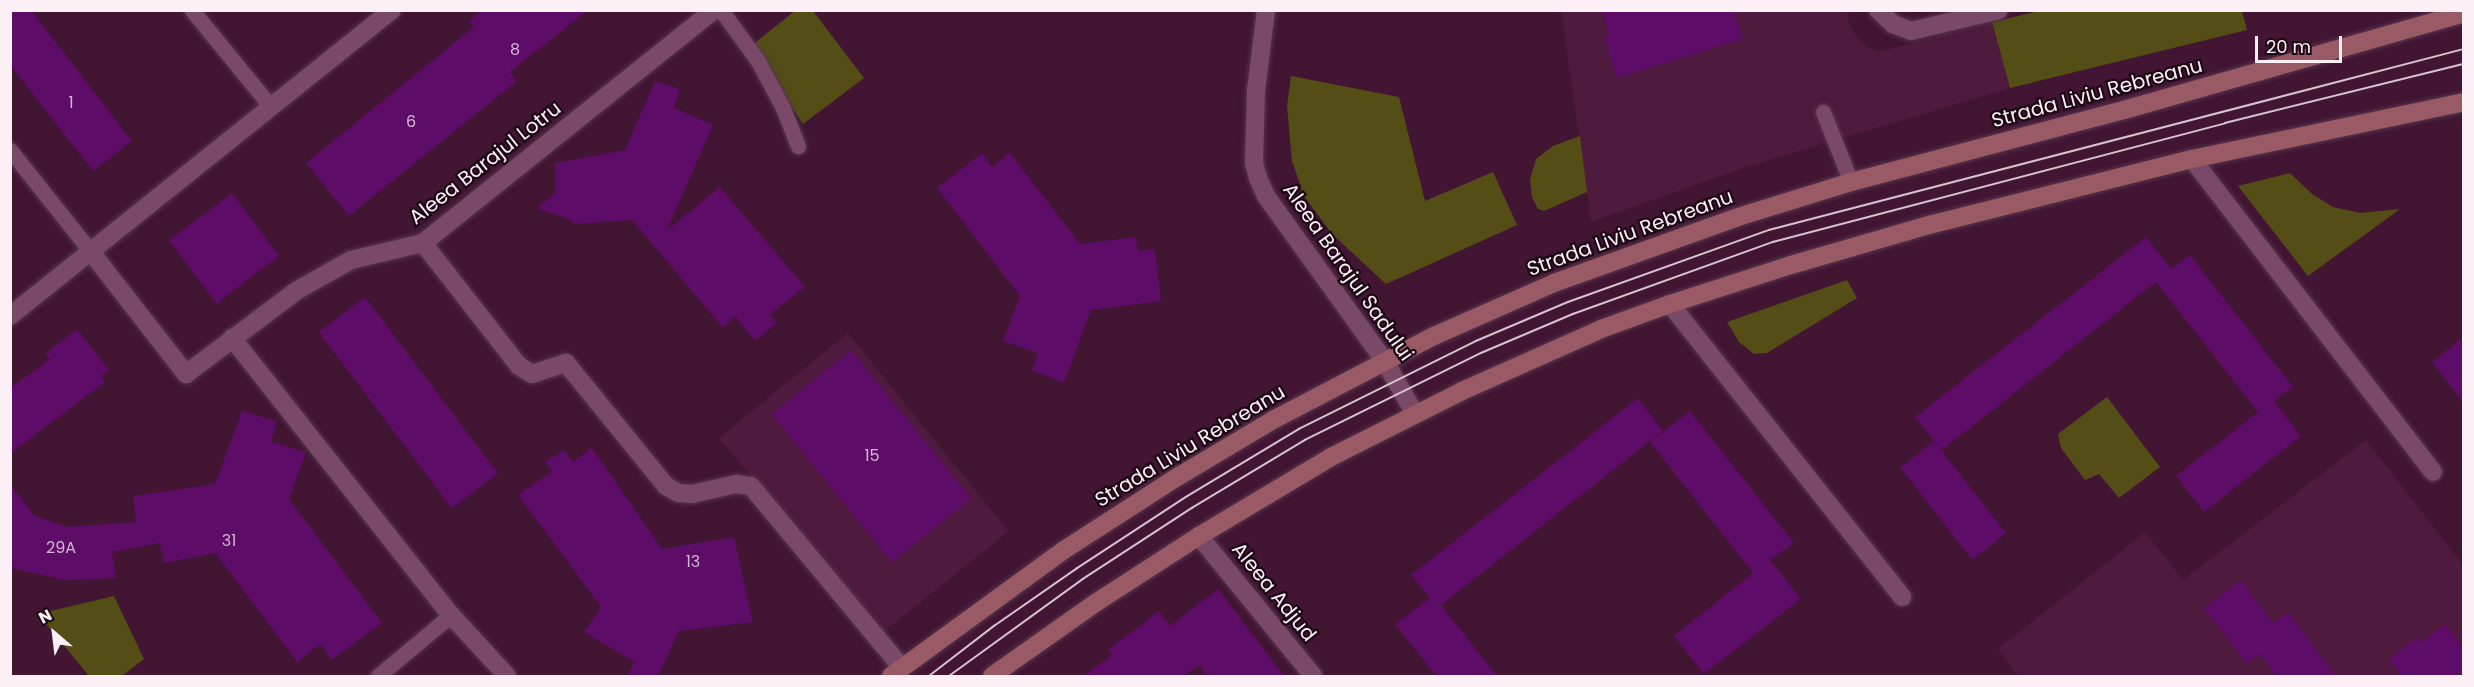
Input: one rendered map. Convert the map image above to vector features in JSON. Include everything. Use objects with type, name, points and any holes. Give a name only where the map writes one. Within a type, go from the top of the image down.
[{"type":"street","points":[[10,316],[392,10]]},
{"type":"street","name":"Aleea Barajul Lotru","points":[[91,252],[186,374],[296,291],[351,260],[423,243],[714,10]]},
{"type":"street","name":"Aleea Barajul Sadului","points":[[1266,10],[1256,90],[1254,163],[1258,178],[1266,195],[1384,360],[1415,414]]},
{"type":"street","points":[[1878,10],[1893,24],[1911,31],[1999,10]]},
{"type":"street","name":"Strada Liviu Rebreanu","points":[[897,672],[1064,550],[1174,479],[1273,420],[1384,360],[1554,283],[1738,217],[1851,182],[2124,110],[2463,13]]},
{"type":"street","points":[[992,676],[1199,536],[1331,457],[1526,361],[1670,304],[1791,265],[1929,225],[2192,159],[2463,102]]},
{"type":"street","points":[[2192,159],[2433,472]]},
{"type":"street","points":[[423,243],[519,366],[532,374],[566,363],[666,486],[678,493],[692,494],[736,484],[751,486],[897,672]]},
{"type":"street","points":[[1670,304],[1902,597]]},
{"type":"street","points":[[232,338],[451,615],[507,676]]},
{"type":"street","name":"Aleea Adjud","points":[[1199,536],[1313,676]]},
{"type":"lane","points":[[192,10],[271,107]]},
{"type":"lane","points":[[721,10],[758,62],[783,108],[798,146]]},
{"type":"lane","points":[[1823,112],[1851,182]]},
{"type":"lane","points":[[10,150],[91,252]]},
{"type":"lane","points":[[378,676],[451,615]]},
{"type":"shaded area","points":[[2044,10],[2242,11],[2247,30],[2010,88],[1992,22]]},
{"type":"shaded area","points":[[795,11],[813,11],[864,78],[803,124],[752,45]]},
{"type":"shaded area","points":[[1561,11],[1847,11],[1849,24],[1856,36],[1865,46],[1879,52],[1992,22],[2010,88],[1746,167],[1591,222]]},
{"type":"shaded area","points":[[1291,76],[1399,97],[1425,201],[1493,172],[1517,225],[1386,284],[1332,234],[1304,196],[1292,161],[1287,106]]},
{"type":"shaded area","points":[[1580,136],[1587,192],[1544,211],[1538,209],[1532,197],[1530,180],[1536,159],[1553,146]]},
{"type":"shaded area","points":[[2290,173],[2312,194],[2333,207],[2360,213],[2400,209],[2308,276],[2238,186]]},
{"type":"shaded area","points":[[1847,280],[1857,298],[1767,353],[1754,354],[1739,342],[1727,322]]},
{"type":"shaded area","points":[[848,333],[1008,531],[879,636],[719,437]]},
{"type":"shaded area","points":[[2107,397],[2160,467],[2119,498],[2099,474],[2085,480],[2061,448],[2058,434]]},
{"type":"shaded area","points":[[2366,440],[2463,565],[2463,676],[2018,676],[1998,649],[2145,532],[2183,580]]},
{"type":"shaded area","points":[[114,596],[144,659],[122,676],[89,676],[38,614]]},
{"type":"building","points":[[10,10],[31,10],[132,141],[93,171],[10,65]]},
{"type":"building","points":[[482,10],[588,10],[510,72],[517,81],[349,216],[306,163],[474,27],[469,21]]},
{"type":"building","points":[[1602,10],[1734,10],[1743,39],[1617,78],[1604,36],[1609,35]]},
{"type":"building","points":[[655,81],[680,89],[674,108],[713,125],[667,230],[720,187],[805,287],[769,315],[777,323],[755,341],[735,316],[723,328],[632,220],[574,224],[573,221],[537,208],[555,193],[555,163],[625,150]]},
{"type":"building","points":[[982,153],[992,167],[1010,153],[1080,244],[1136,237],[1138,251],[1155,249],[1161,301],[1091,310],[1064,383],[1032,370],[1038,353],[1003,341],[1020,296],[937,188]]},
{"type":"building","points":[[232,193],[280,256],[216,304],[169,241]]},
{"type":"building","points":[[2146,237],[2171,269],[2190,255],[2293,387],[2274,401],[2301,436],[2204,512],[2176,476],[2258,412],[2156,282],[1942,450],[1915,417]]},
{"type":"building","points":[[365,297],[498,473],[452,508],[319,332]]},
{"type":"building","points":[[77,329],[109,370],[101,376],[105,382],[10,454],[10,388],[50,359],[45,354]]},
{"type":"building","points":[[2463,337],[2463,402],[2432,362]]},
{"type":"building","points":[[851,350],[971,498],[892,563],[772,414]]},
{"type":"building","points":[[1638,398],[1663,431],[1441,605],[1497,676],[1436,676],[1395,624],[1430,598],[1411,575]]},
{"type":"building","points":[[242,411],[277,421],[271,442],[306,452],[289,499],[382,623],[332,660],[320,644],[297,662],[215,553],[164,563],[160,543],[112,552],[116,578],[65,580],[10,568],[10,484],[35,516],[67,527],[136,522],[133,496],[215,484]]},
{"type":"building","points":[[1690,411],[1794,543],[1770,560],[1801,599],[1704,674],[1674,636],[1753,573],[1650,442]]},
{"type":"building","points":[[1934,441],[2006,533],[1972,560],[1900,467]]},
{"type":"building","points":[[592,448],[662,549],[734,537],[753,622],[679,631],[658,676],[628,676],[634,662],[584,632],[601,607],[518,495],[552,471],[545,462],[564,450],[573,462]]},
{"type":"building","points":[[2241,580],[2273,623],[2288,612],[2336,676],[2276,676],[2260,654],[2247,664],[2204,608]]},
{"type":"building","points":[[1218,589],[1284,676],[1207,676],[1199,665],[1184,676],[1083,676],[1112,655],[1108,650],[1159,611],[1170,626]]},
{"type":"building","points":[[2445,624],[2463,648],[2463,676],[2402,676],[2389,660],[2417,637],[2421,643]]},
{"type":"tram line","points":[[929,676],[994,626],[1076,569],[1186,497],[1299,429],[1476,341],[1568,302],[1769,230],[2464,49]]},
{"type":"tram line","points":[[949,676],[1083,579],[1192,508],[1305,440],[1481,353],[1573,314],[1773,242],[2225,123],[2464,64]]}]
